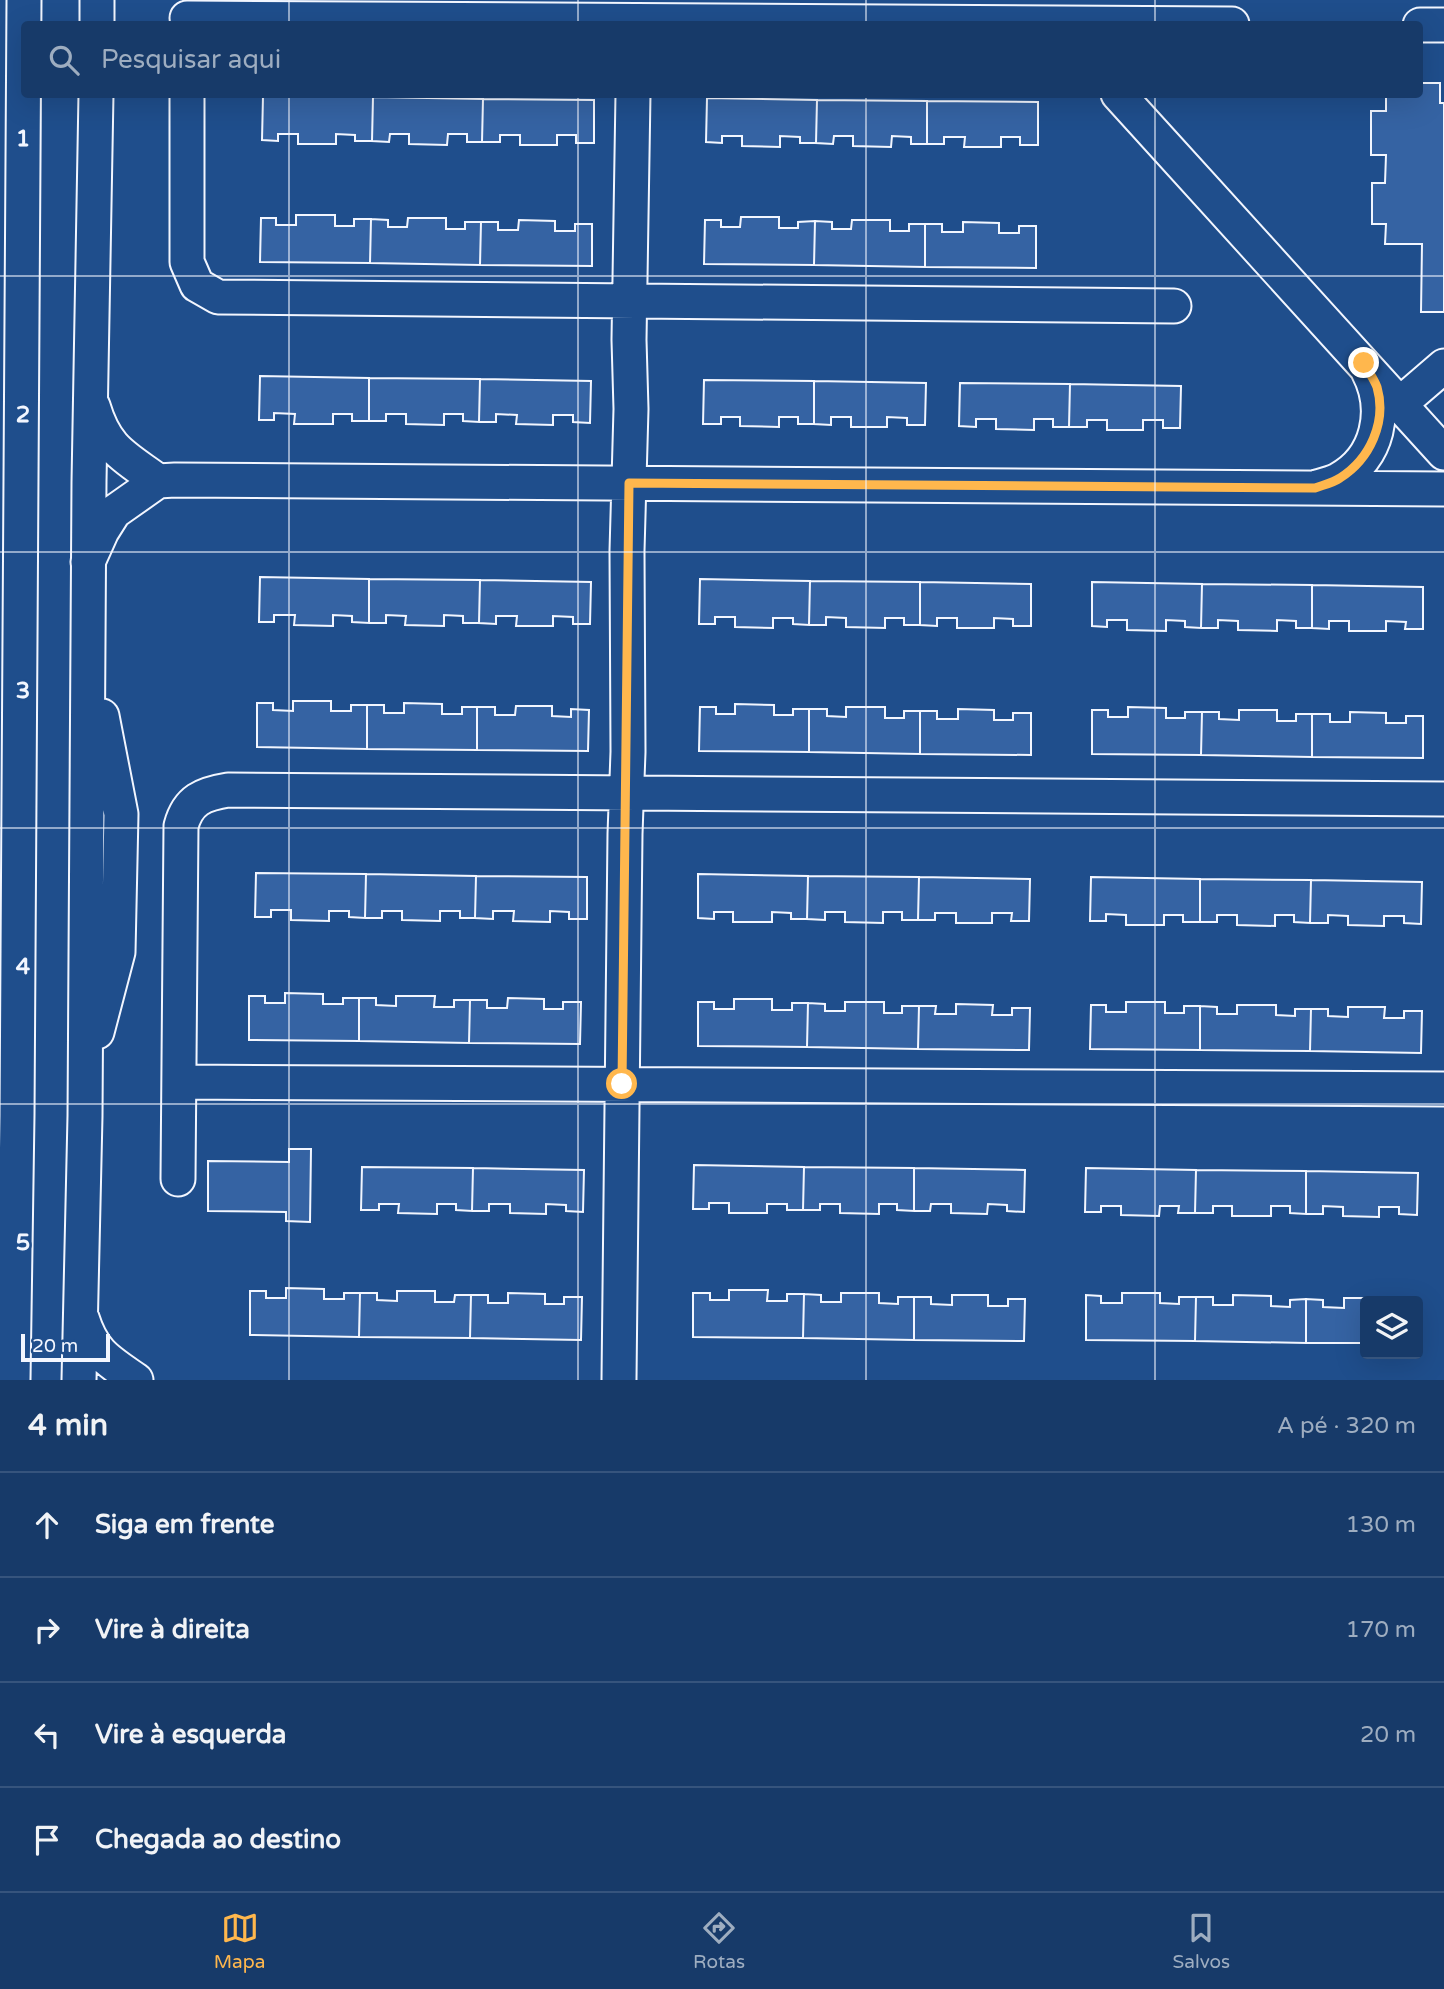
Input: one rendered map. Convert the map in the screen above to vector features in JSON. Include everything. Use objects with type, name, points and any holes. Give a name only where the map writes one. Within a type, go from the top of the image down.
[{"type":"street","points":[[22,21],[24,0]]},
{"type":"street","points":[[97,0],[97,21]]},
{"type":"street","points":[[187,14],[534,21]]},
{"type":"street","points":[[753,21],[1053,16],[1144,21]]},
{"type":"street","points":[[1423,25],[1444,25]]},
{"type":"street","points":[[13,1380],[7,1303],[18,1007],[20,555],[10,422],[11,173],[21,40]]},
{"type":"street","points":[[79,1380],[96,98]]},
{"type":"street","points":[[187,98],[187,262],[197,285],[210,295],[228,298],[630,303],[1174,306]]},
{"type":"street","points":[[619,1380],[633,98]]},
{"type":"street","points":[[1125,98],[1144,109],[1444,453]]},
{"type":"street","points":[[1315,488],[1339,480],[1360,463],[1374,440],[1380,414],[1377,387],[1364,363]]},
{"type":"street","points":[[1401,403],[1444,366]]},
{"type":"street","points":[[90,398],[99,425],[115,451],[158,481],[1444,489]]},
{"type":"street","points":[[88,562],[114,512],[158,481]]},
{"type":"street","points":[[0,648],[6,595],[20,555]]},
{"type":"street","points":[[178,1179],[181,826],[186,810],[203,796],[228,790],[1444,799]]},
{"type":"street","points":[[0,909],[18,1007]]},
{"type":"street","points":[[179,1082],[1444,1088]]},
{"type":"street","points":[[80,1311],[88,1338],[107,1362],[136,1380]]},
{"type":"building","points":[[1423,83],[1440,83],[1440,103],[1444,103],[1444,312],[1421,312],[1422,244],[1385,244],[1386,224],[1372,224],[1372,183],[1385,183],[1386,155],[1371,155],[1371,111],[1386,111],[1386,98],[1423,98]]},
{"type":"building","points":[[263,98],[373,98],[372,141],[355,141],[355,135],[336,134],[336,144],[298,144],[298,134],[278,134],[278,141],[262,140]]},
{"type":"building","points":[[373,98],[483,99],[482,142],[467,142],[467,134],[448,134],[447,145],[409,144],[409,134],[390,134],[389,142],[372,141]]},
{"type":"building","points":[[707,98],[817,100],[816,143],[800,143],[800,137],[780,136],[780,147],[742,146],[742,136],[722,136],[722,143],[706,142]]},
{"type":"building","points":[[483,99],[594,100],[594,143],[576,143],[576,135],[557,135],[557,145],[520,145],[520,135],[500,135],[500,142],[482,142]]},
{"type":"building","points":[[817,100],[927,101],[927,144],[911,144],[911,137],[892,136],[891,147],[853,146],[853,136],[834,136],[833,144],[816,143]]},
{"type":"building","points":[[927,101],[1038,102],[1038,145],[1020,145],[1020,137],[1001,137],[1001,147],[964,147],[965,137],[944,137],[944,144],[927,144]]},
{"type":"building","points":[[296,215],[335,215],[335,226],[354,226],[354,219],[371,219],[370,263],[260,262],[261,218],[276,218],[276,225],[296,225]]},
{"type":"building","points":[[741,217],[779,217],[779,228],[798,228],[798,222],[815,221],[814,265],[704,264],[705,220],[721,220],[721,227],[740,227]]},
{"type":"building","points":[[408,218],[446,218],[446,229],[465,229],[465,222],[481,222],[480,265],[370,263],[371,219],[388,220],[388,227],[407,227]]},
{"type":"building","points":[[519,220],[555,221],[555,231],[575,231],[575,224],[592,224],[592,266],[480,265],[481,222],[498,222],[498,230],[518,230]]},
{"type":"building","points":[[852,220],[890,220],[890,231],[909,231],[909,224],[925,224],[925,267],[814,265],[815,221],[832,222],[832,229],[851,229]]},
{"type":"building","points":[[963,222],[999,223],[999,233],[1019,233],[1019,226],[1036,226],[1036,268],[925,267],[925,224],[942,224],[942,232],[963,232]]},
{"type":"building","points":[[260,376],[369,378],[369,421],[352,421],[352,414],[333,414],[333,424],[294,424],[295,414],[274,413],[274,420],[259,420]]},
{"type":"building","points":[[369,378],[480,379],[479,422],[463,421],[463,414],[444,414],[444,425],[406,424],[406,414],[386,414],[386,421],[369,421]]},
{"type":"building","points":[[480,379],[591,381],[590,423],[573,422],[573,415],[553,415],[553,425],[516,424],[517,415],[496,414],[496,422],[479,422]]},
{"type":"building","points":[[704,380],[814,381],[814,424],[798,424],[798,417],[779,417],[779,427],[740,426],[740,417],[721,417],[721,424],[703,424]]},
{"type":"building","points":[[814,381],[926,383],[925,425],[907,425],[907,418],[887,417],[887,427],[851,427],[851,417],[831,417],[831,425],[814,424]]},
{"type":"building","points":[[960,383],[1070,384],[1069,427],[1053,427],[1053,419],[1034,419],[1034,430],[996,429],[996,419],[976,419],[976,427],[959,426]]},
{"type":"building","points":[[1070,384],[1181,386],[1180,428],[1163,428],[1163,420],[1143,420],[1143,430],[1107,430],[1107,420],[1087,420],[1087,427],[1069,427]]},
{"type":"building","points":[[260,577],[369,579],[369,623],[352,622],[352,616],[333,615],[333,626],[294,625],[295,615],[274,615],[274,622],[259,622]]},
{"type":"building","points":[[369,579],[480,580],[479,623],[463,623],[463,616],[444,615],[444,626],[405,625],[406,616],[386,615],[386,623],[369,623]]},
{"type":"building","points":[[700,579],[810,581],[809,625],[793,624],[793,618],[773,618],[773,628],[735,627],[735,617],[715,617],[715,624],[699,624]]},
{"type":"building","points":[[480,580],[591,582],[590,624],[573,624],[573,617],[553,616],[553,626],[516,626],[517,616],[496,616],[496,624],[479,623]]},
{"type":"building","points":[[810,581],[920,582],[920,625],[904,625],[904,618],[885,618],[885,628],[846,627],[846,618],[826,617],[826,625],[809,625]]},
{"type":"building","points":[[920,582],[1031,584],[1031,626],[1013,626],[1013,619],[994,618],[994,628],[957,628],[957,618],[937,618],[937,626],[920,625]]},
{"type":"building","points":[[1092,582],[1202,584],[1201,628],[1185,627],[1185,621],[1166,620],[1166,631],[1127,630],[1127,620],[1107,620],[1107,627],[1092,626]]},
{"type":"building","points":[[1202,584],[1312,585],[1312,628],[1296,628],[1296,621],[1277,620],[1277,631],[1238,630],[1238,621],[1218,620],[1218,628],[1201,628]]},
{"type":"building","points":[[1312,585],[1423,587],[1423,629],[1405,629],[1406,622],[1386,621],[1386,631],[1349,631],[1349,621],[1329,621],[1329,629],[1312,628]]},
{"type":"building","points":[[293,701],[331,701],[331,711],[351,711],[351,705],[367,705],[367,749],[257,747],[257,703],[273,703],[273,710],[293,711]]},
{"type":"building","points":[[404,703],[442,704],[442,714],[462,714],[462,707],[477,707],[477,750],[367,749],[367,705],[384,705],[384,713],[404,713]]},
{"type":"building","points":[[735,704],[774,705],[774,715],[793,715],[793,709],[809,709],[809,752],[699,751],[700,707],[716,707],[716,714],[735,714]]},
{"type":"building","points":[[516,706],[552,706],[552,716],[571,717],[571,709],[589,710],[588,751],[477,750],[477,707],[495,707],[495,715],[515,715]]},
{"type":"building","points":[[846,707],[885,707],[885,718],[904,718],[904,711],[920,711],[920,754],[809,752],[809,709],[827,709],[827,716],[846,717]]},
{"type":"building","points":[[1128,707],[1166,708],[1166,718],[1185,718],[1185,712],[1202,712],[1201,755],[1092,754],[1092,710],[1108,710],[1108,717],[1128,717]]},
{"type":"building","points":[[958,709],[994,710],[994,720],[1013,720],[1013,713],[1031,713],[1031,755],[920,754],[920,711],[937,711],[937,719],[958,719]]},
{"type":"building","points":[[1239,710],[1277,710],[1277,721],[1296,721],[1296,714],[1312,714],[1312,757],[1201,755],[1202,712],[1219,712],[1219,719],[1239,720]]},
{"type":"building","points":[[1350,712],[1386,713],[1386,723],[1406,723],[1406,716],[1423,716],[1423,758],[1312,757],[1312,714],[1330,714],[1330,722],[1350,722]]},
{"type":"building","points":[[256,873],[366,874],[365,918],[349,917],[349,911],[329,911],[329,921],[291,920],[291,910],[271,910],[271,917],[255,917]]},
{"type":"building","points":[[366,874],[476,876],[475,918],[460,918],[460,911],[440,911],[440,921],[402,920],[402,911],[382,911],[382,918],[365,918]]},
{"type":"building","points":[[698,874],[808,876],[807,919],[791,919],[791,913],[772,912],[772,922],[733,922],[733,912],[714,912],[714,919],[698,918]]},
{"type":"building","points":[[476,876],[587,877],[587,919],[569,919],[569,912],[550,911],[550,922],[513,921],[514,911],[493,911],[493,919],[475,918]]},
{"type":"building","points":[[808,876],[919,877],[918,920],[902,920],[902,912],[883,912],[883,923],[845,922],[845,912],[825,912],[825,920],[807,919]]},
{"type":"building","points":[[919,877],[1030,879],[1029,921],[1011,921],[1012,913],[992,913],[992,923],[956,923],[956,913],[935,913],[935,920],[918,920]]},
{"type":"building","points":[[1091,877],[1200,879],[1200,922],[1183,922],[1183,915],[1164,915],[1164,925],[1126,925],[1126,915],[1106,914],[1106,921],[1090,921]]},
{"type":"building","points":[[1200,879],[1311,880],[1310,923],[1294,922],[1294,915],[1275,915],[1275,926],[1237,925],[1237,915],[1217,915],[1217,922],[1200,922]]},
{"type":"building","points":[[1311,880],[1422,882],[1421,924],[1404,923],[1404,916],[1384,916],[1384,926],[1348,925],[1348,916],[1328,915],[1328,923],[1310,923]]},
{"type":"building","points":[[285,993],[323,994],[323,1004],[343,1004],[343,998],[359,998],[359,1041],[249,1040],[249,996],[265,996],[265,1003],[285,1003]]},
{"type":"building","points":[[396,996],[435,996],[434,1007],[454,1007],[454,1000],[470,1000],[469,1043],[359,1041],[359,998],[376,998],[376,1005],[396,1006]]},
{"type":"building","points":[[508,998],[544,999],[544,1009],[563,1009],[563,1002],[581,1002],[580,1044],[469,1043],[470,1000],[487,1000],[487,1008],[507,1008]]},
{"type":"building","points":[[734,999],[772,999],[772,1010],[792,1010],[792,1003],[808,1003],[807,1047],[698,1046],[698,1002],[714,1002],[714,1009],[734,1009]]},
{"type":"building","points":[[845,1002],[884,1002],[884,1013],[902,1013],[902,1006],[919,1006],[918,1049],[807,1047],[808,1003],[825,1004],[825,1011],[845,1011]]},
{"type":"building","points":[[1126,1002],[1165,1002],[1165,1013],[1184,1013],[1184,1006],[1200,1006],[1200,1050],[1090,1049],[1091,1005],[1106,1005],[1106,1012],[1126,1012]]},
{"type":"building","points":[[956,1004],[993,1005],[992,1015],[1012,1015],[1012,1008],[1030,1008],[1029,1050],[918,1049],[919,1006],[936,1006],[935,1014],[956,1014]]},
{"type":"building","points":[[1237,1005],[1276,1005],[1276,1015],[1295,1016],[1295,1009],[1311,1009],[1310,1051],[1200,1050],[1200,1006],[1217,1007],[1217,1014],[1237,1014]]},
{"type":"building","points":[[1348,1007],[1385,1007],[1384,1018],[1404,1018],[1404,1011],[1422,1011],[1421,1053],[1310,1051],[1311,1009],[1328,1009],[1328,1016],[1348,1017]]},
{"type":"building","points":[[289,1149],[311,1149],[310,1222],[286,1221],[286,1212],[208,1211],[208,1161],[289,1162]]},
{"type":"building","points":[[694,1165],[804,1167],[803,1210],[787,1210],[787,1204],[767,1204],[767,1213],[729,1213],[729,1203],[709,1203],[709,1209],[693,1209]]},
{"type":"building","points":[[362,1167],[473,1168],[472,1211],[456,1210],[456,1204],[437,1204],[437,1214],[398,1213],[399,1204],[379,1204],[379,1210],[361,1210]]},
{"type":"building","points":[[804,1167],[914,1168],[914,1211],[897,1210],[897,1204],[879,1204],[879,1214],[840,1213],[840,1204],[820,1204],[820,1210],[803,1210]]},
{"type":"building","points":[[473,1168],[584,1170],[583,1212],[566,1211],[566,1205],[546,1204],[546,1214],[510,1213],[510,1204],[489,1204],[489,1211],[472,1211]]},
{"type":"building","points":[[914,1168],[1025,1170],[1024,1212],[1007,1211],[1007,1205],[988,1204],[987,1214],[951,1213],[951,1204],[931,1204],[930,1211],[914,1211]]},
{"type":"building","points":[[1086,1168],[1196,1170],[1195,1213],[1178,1213],[1179,1206],[1160,1206],[1159,1216],[1121,1215],[1121,1206],[1101,1206],[1101,1212],[1085,1212]]},
{"type":"building","points":[[1196,1170],[1306,1171],[1306,1214],[1290,1213],[1290,1206],[1271,1206],[1271,1216],[1232,1216],[1232,1206],[1213,1206],[1213,1213],[1195,1213]]},
{"type":"building","points":[[1306,1171],[1418,1173],[1417,1215],[1399,1214],[1399,1207],[1379,1207],[1379,1217],[1343,1216],[1343,1207],[1323,1206],[1323,1214],[1306,1214]]},
{"type":"building","points":[[286,1288],[324,1289],[324,1299],[344,1299],[344,1293],[360,1293],[359,1337],[250,1335],[250,1291],[266,1291],[266,1298],[286,1298]]},
{"type":"building","points":[[729,1290],[768,1290],[767,1301],[787,1301],[787,1294],[804,1294],[803,1338],[693,1337],[693,1293],[710,1293],[710,1300],[729,1300]]},
{"type":"building","points":[[397,1291],[435,1291],[435,1302],[454,1302],[455,1295],[471,1295],[470,1338],[359,1337],[360,1293],[377,1293],[377,1300],[397,1301]]},
{"type":"building","points":[[508,1293],[545,1294],[545,1304],[564,1304],[564,1297],[582,1297],[581,1340],[470,1338],[471,1295],[488,1295],[488,1303],[508,1303]]},
{"type":"building","points":[[841,1293],[879,1293],[879,1303],[898,1304],[898,1297],[914,1297],[914,1340],[803,1338],[804,1294],[821,1295],[821,1302],[841,1302]]},
{"type":"building","points":[[1122,1293],[1160,1293],[1160,1303],[1179,1304],[1179,1297],[1196,1297],[1195,1341],[1086,1340],[1086,1295],[1101,1296],[1101,1303],[1122,1303]]},
{"type":"building","points":[[952,1295],[988,1295],[988,1306],[1008,1306],[1008,1299],[1025,1299],[1024,1341],[914,1340],[914,1297],[931,1297],[931,1304],[952,1305]]},
{"type":"building","points":[[1233,1295],[1271,1296],[1271,1306],[1290,1307],[1290,1300],[1306,1299],[1306,1343],[1195,1341],[1196,1297],[1213,1297],[1213,1305],[1233,1305]]},
{"type":"building","points":[[1344,1298],[1360,1298],[1360,1343],[1306,1343],[1306,1299],[1323,1300],[1323,1307],[1344,1308]]},
{"type":"route","points":[[622,1084],[628,752],[629,483],[1315,488],[1339,480],[1360,463],[1374,440],[1380,414],[1377,387],[1364,363]]}]
